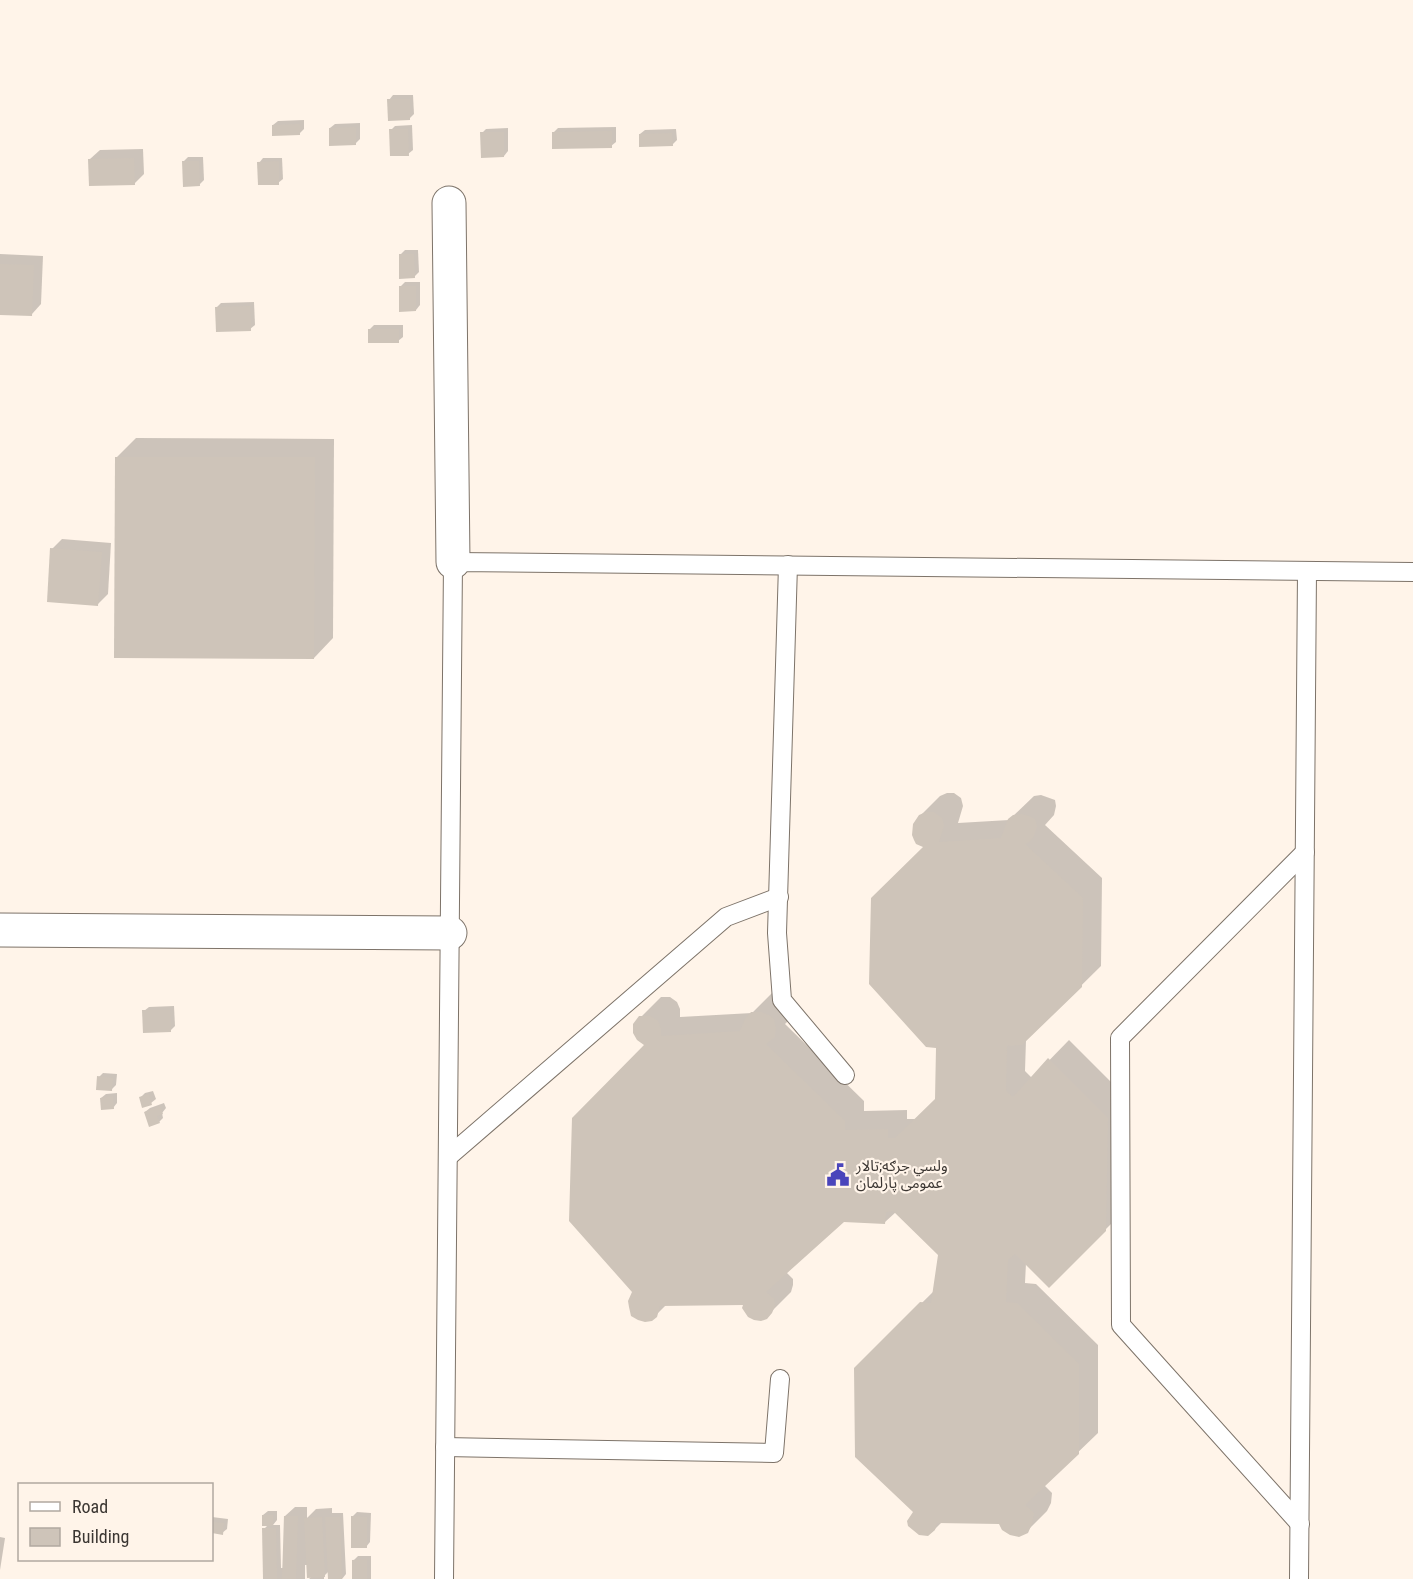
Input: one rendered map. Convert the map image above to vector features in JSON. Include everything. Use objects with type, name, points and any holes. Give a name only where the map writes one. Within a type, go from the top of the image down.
[{"type":"street","points":[[449,203],[453,562]]},
{"type":"street","points":[[0,930],[450,933]]},
{"type":"lane","points":[[444,1579],[453,562],[1413,572]]},
{"type":"lane","points":[[788,565],[777,933],[782,1000],[845,1075]]},
{"type":"lane","points":[[1299,1579],[1307,571]]},
{"type":"lane","points":[[1300,1524],[1121,1325],[1120,1038],[1305,852]]},
{"type":"lane","points":[[448,1157],[726,917],[778,897]]},
{"type":"lane","points":[[445,1448],[774,1453],[780,1378]]},
{"type":"building","points":[[387,99],[410,99],[410,120],[388,121]]},
{"type":"building","points":[[300,124],[300,135],[272,136],[272,125]]},
{"type":"building","points":[[356,127],[356,145],[329,146],[329,128]]},
{"type":"building","points":[[389,129],[408,129],[409,156],[390,156]]},
{"type":"building","points":[[612,131],[612,148],[552,149],[552,132]]},
{"type":"building","points":[[480,132],[504,132],[504,157],[481,158]]},
{"type":"building","points":[[672,133],[673,146],[639,147],[639,134]]},
{"type":"building","points":[[134,158],[135,185],[89,186],[88,159]]},
{"type":"building","points":[[182,161],[199,161],[200,186],[183,187]]},
{"type":"building","points":[[279,161],[279,185],[258,185],[257,162]]},
{"type":"building","points":[[399,254],[414,254],[415,278],[399,279]]},
{"type":"building","points":[[0,264],[34,265],[32,316],[0,315]]},
{"type":"building","points":[[399,286],[416,286],[416,311],[399,312]]},
{"type":"building","points":[[250,306],[251,331],[216,332],[215,307]]},
{"type":"building","points":[[368,329],[399,329],[399,343],[368,343]]},
{"type":"building","points":[[115,457],[315,457],[314,659],[114,658]]},
{"type":"building","points":[[50,548],[102,552],[98,606],[47,602]]},
{"type":"building","name":"ولسي جرګه;تالار عمومی پارلمان","points":[[934,812],[942,818],[944,826],[939,842],[1001,838],[1008,819],[1013,815],[1021,814],[1035,819],[1037,827],[1034,836],[1025,844],[1083,898],[1082,987],[1022,1045],[1007,1046],[1006,1091],[1013,1097],[1048,1058],[1108,1118],[1106,1231],[1049,1288],[1015,1254],[1008,1260],[1006,1302],[1017,1303],[1079,1364],[1079,1454],[1025,1505],[1034,1513],[1032,1524],[1028,1533],[1019,1537],[1002,1530],[999,1524],[937,1523],[935,1530],[928,1536],[919,1535],[908,1526],[907,1521],[913,1512],[855,1457],[854,1368],[920,1302],[931,1303],[938,1255],[893,1211],[886,1212],[885,1224],[844,1222],[766,1292],[774,1299],[775,1306],[767,1319],[761,1321],[748,1317],[742,1308],[743,1305],[660,1306],[657,1317],[652,1321],[638,1320],[631,1316],[629,1307],[628,1301],[632,1292],[569,1221],[572,1118],[644,1045],[633,1033],[633,1024],[639,1016],[650,1016],[658,1021],[661,1036],[740,1031],[751,1012],[769,1015],[774,1019],[776,1028],[775,1037],[766,1044],[845,1121],[845,1130],[888,1129],[888,1138],[895,1138],[935,1099],[936,1048],[926,1047],[869,984],[871,898],[923,847],[916,844],[912,835],[913,824],[919,815]]},
{"type":"building","points":[[142,1010],[170,1010],[171,1032],[143,1033]]},
{"type":"building","points":[[97,1076],[113,1078],[112,1091],[96,1090]]},
{"type":"building","points":[[149,1094],[152,1105],[142,1108],[139,1097]]},
{"type":"building","points":[[113,1096],[114,1109],[101,1110],[100,1098]]},
{"type":"building","points":[[160,1106],[163,1114],[157,1116],[160,1123],[149,1127],[144,1112]]},
{"type":"building","points":[[262,1515],[273,1515],[273,1526],[262,1526]]},
{"type":"building","points":[[284,1516],[298,1516],[296,1579],[282,1579]]},
{"type":"building","points":[[351,1516],[367,1517],[367,1548],[351,1548]]},
{"type":"building","points":[[322,1517],[325,1577],[307,1578],[304,1518]]},
{"type":"building","points":[[325,1517],[340,1517],[342,1579],[328,1579]]},
{"type":"building","points":[[213,1522],[224,1523],[223,1535],[213,1533]]},
{"type":"building","points":[[262,1528],[276,1528],[277,1579],[263,1579]]},
{"type":"building","points":[[367,1559],[367,1579],[352,1579],[352,1560]]},
{"type":"place","name":"ولسي جرګه;تالار عمومی پارلمان","points":[[838,1175]]}]
